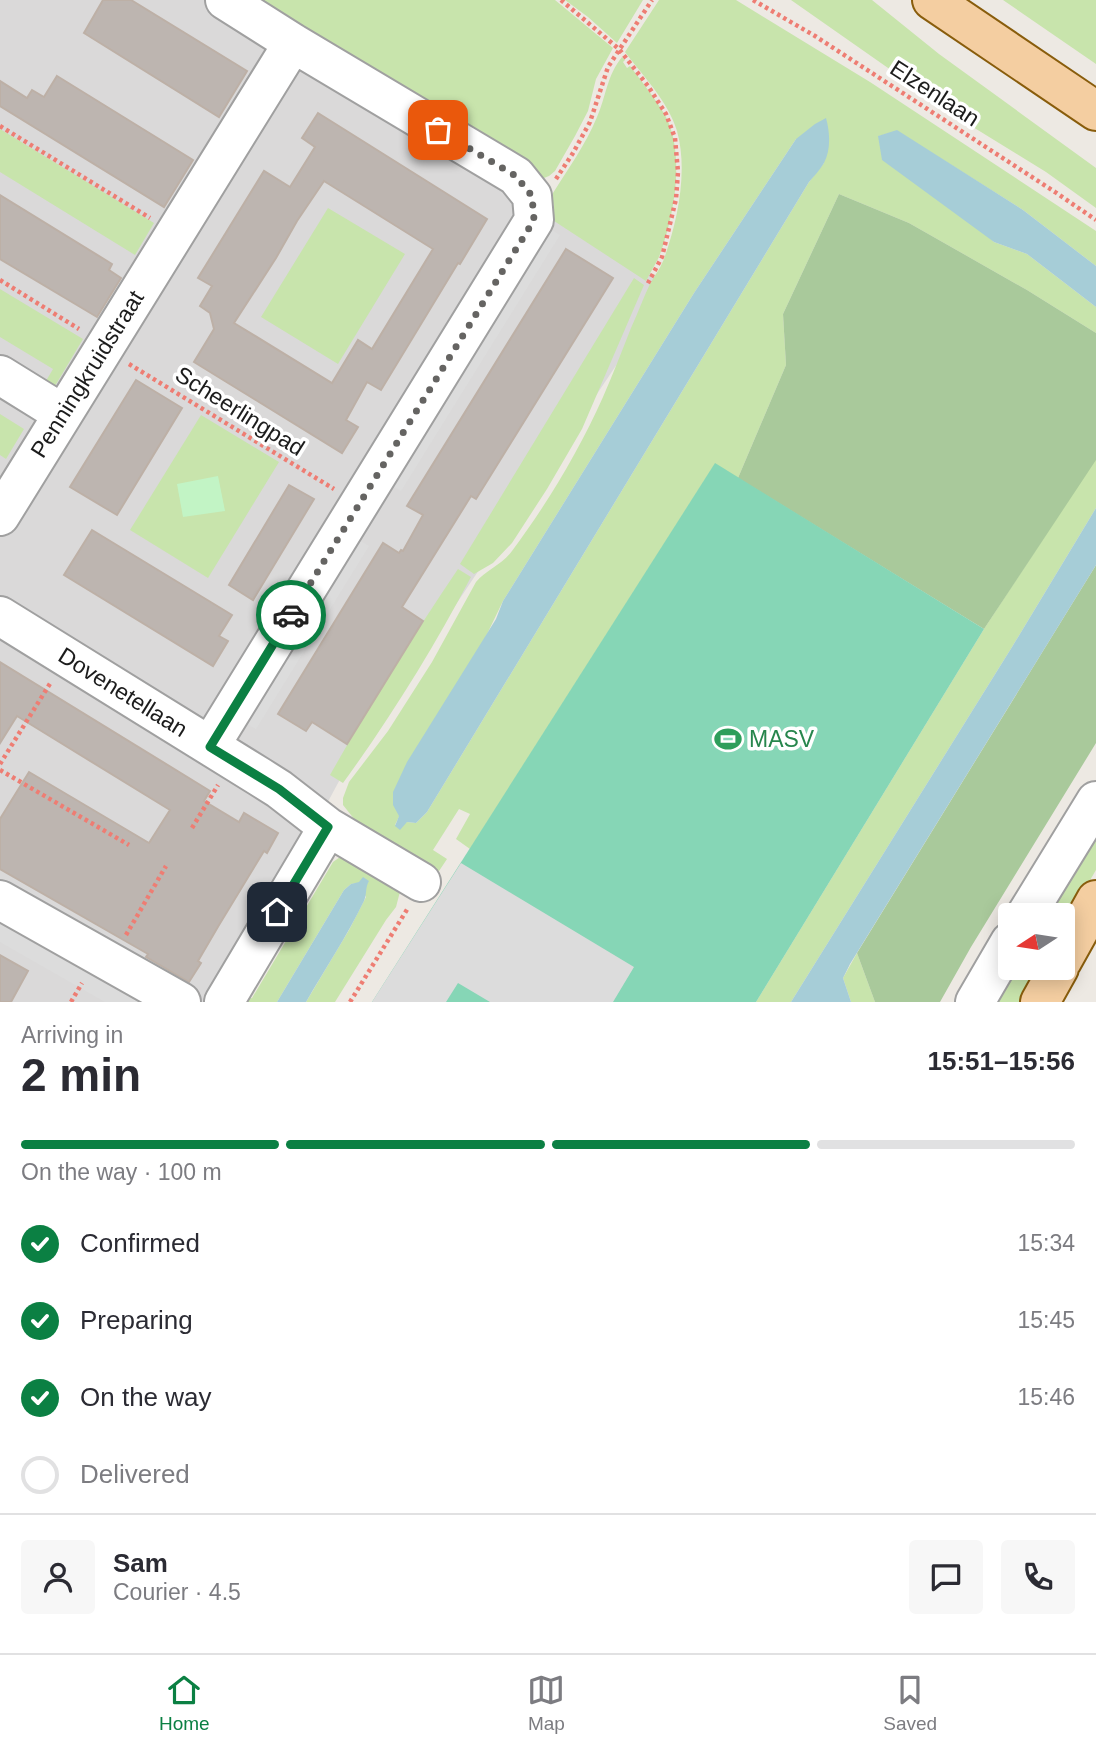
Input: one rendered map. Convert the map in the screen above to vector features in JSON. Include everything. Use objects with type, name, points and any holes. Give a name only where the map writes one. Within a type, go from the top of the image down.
[{"type":"main road","points":[[932,0],[1096,111]]},
{"type":"main road","points":[[1075,938],[1096,900]]},
{"type":"main road","points":[[1040,1002],[1052,980]]},
{"type":"street","points":[[222,754],[359,503],[534,220],[533,203],[516,176],[225,0]]},
{"type":"street","name":"Penningkruidstraat","points":[[0,516],[293,43]]},
{"type":"street","points":[[0,374],[63,414]]},
{"type":"street","name":"Dovenetellaan","points":[[0,616],[279,789],[328,827],[421,882]]},
{"type":"street","points":[[1033,903],[1096,801]]},
{"type":"street","points":[[225,1002],[328,827]]},
{"type":"street","points":[[0,900],[181,1002]]},
{"type":"street","points":[[975,1002],[998,963]]},
{"type":"path","points":[[561,0],[619,49],[666,114],[675,138],[678,155],[676,199],[662,257],[648,285]]},
{"type":"path","points":[[533,203],[567,162],[590,122],[608,67],[652,0]]},
{"type":"path","name":"Elzenlaan","points":[[752,0],[815,36],[1096,220]]},
{"type":"path","points":[[0,126],[175,233]]},
{"type":"path","name":"Scheerlingpad","points":[[0,280],[273,453],[359,503]]},
{"type":"path","points":[[0,764],[66,657]]},
{"type":"path","points":[[192,828],[222,754]]},
{"type":"path","points":[[0,770],[129,845]]},
{"type":"path","points":[[111,962],[166,866]]},
{"type":"path","points":[[350,1002],[421,882]]},
{"type":"shaded area","points":[[0,0],[211,0],[670,285],[345,770],[302,850],[211,1002],[0,1002]]},
{"type":"shaded area","points":[[543,225],[560,235],[401,491],[384,481]]},
{"type":"shaded area","points":[[350,535],[369,546],[256,729],[239,720]]},
{"type":"shaded area","points":[[461,863],[634,967],[613,1002],[490,1002],[458,983],[446,1002],[372,1002]]},
{"type":"shaded area","points":[[2,918],[152,1002],[105,1002],[0,942]]},
{"type":"green space","points":[[256,0],[555,0],[613,48],[596,79],[588,111],[575,136],[555,171],[544,178]]},
{"type":"green space","points":[[565,0],[643,0],[617,43]]},
{"type":"green space","points":[[659,0],[736,0],[870,82],[1096,231],[1096,266],[1023,210],[897,131],[879,136],[994,242],[1027,254],[1096,307],[1096,333],[909,223],[839,194],[783,314],[786,365],[738,478],[715,464],[470,849],[456,839],[470,814],[459,809],[433,850],[447,859],[439,871],[355,820],[343,805],[343,798],[349,782],[388,731],[432,662],[476,582],[512,551],[562,477],[594,417],[645,295],[664,260],[680,194],[680,146],[668,109],[625,52]],"holes":[[[796,139],[824,163],[809,182],[427,812],[416,823],[395,825],[503,601],[694,293]]]},
{"type":"green space","points":[[791,0],[872,0],[939,54],[1096,168],[1096,208],[1046,172],[968,124]]},
{"type":"green space","points":[[1003,0],[1096,0],[1096,64]]},
{"type":"green space","points":[[622,57],[627,68],[630,66],[665,115],[675,148],[676,186],[673,205],[659,257],[646,281],[551,219],[554,208],[553,193],[588,137],[613,71]]},
{"type":"green space","points":[[0,129],[154,223],[135,255],[0,172]]},
{"type":"green space","points":[[839,194],[909,223],[1096,333],[1096,460],[984,629],[738,478],[786,365],[783,314]]},
{"type":"green space","points":[[328,208],[405,254],[338,364],[261,317]]},
{"type":"green space","points":[[634,278],[644,285],[582,429],[512,543],[493,563],[474,574],[460,564]]},
{"type":"green space","points":[[0,289],[83,339],[52,391],[43,386],[53,369],[0,337]]},
{"type":"green space","points":[[0,414],[24,429],[6,459],[0,455]]},
{"type":"green space","points":[[201,415],[279,462],[208,578],[130,530]]},
{"type":"green space","points":[[1096,458],[1096,508],[791,1002],[756,1002],[984,629]]},
{"type":"green space","name":"MASV","points":[[715,463],[984,629],[756,1002],[372,1002]]},
{"type":"green space","points":[[218,476],[225,511],[183,517],[177,484]]},
{"type":"green space","points":[[1096,565],[1096,743],[940,1002],[875,1002],[857,953]]},
{"type":"green space","points":[[458,569],[471,577],[411,682],[343,783],[330,775],[392,670]]},
{"type":"green space","points":[[1096,828],[1096,870],[1075,906],[1075,903],[1049,903]]},
{"type":"green space","points":[[347,855],[402,884],[396,907],[335,1002],[306,1002],[366,897],[359,883],[351,884],[344,890],[277,1002],[239,1002],[252,998],[333,862]]},
{"type":"green space","points":[[857,953],[875,1002],[851,1002],[843,978]]},
{"type":"green space","points":[[1004,980],[1032,980],[1020,1002],[992,1002]]},
{"type":"water","points":[[826,118],[829,141],[824,163],[809,182],[427,812],[416,823],[407,822],[400,830],[395,826],[399,816],[393,805],[393,792],[407,762],[496,619],[503,601],[694,293],[796,139]]},
{"type":"water","points":[[897,130],[1023,210],[1096,266],[1096,307],[1027,254],[994,242],[882,160],[878,136]]},
{"type":"water","points":[[1096,508],[1096,565],[850,964],[843,978],[851,1002],[791,1002],[1012,647]]},
{"type":"water","points":[[363,877],[369,881],[364,901],[306,1002],[277,1002],[344,890]]},
{"type":"building","points":[[103,0],[131,0],[247,71],[219,117],[84,33]]},
{"type":"building","points":[[57,76],[193,160],[164,207],[0,106],[0,81],[27,98],[32,90],[44,97]]},
{"type":"building","points":[[318,113],[487,219],[381,390],[367,382],[346,420],[358,427],[342,453],[194,362],[214,329],[210,313],[200,306],[212,286],[198,278],[264,171],[290,187],[315,147],[302,138]],"holes":[[[324,181],[433,249],[372,349],[358,340],[332,383],[234,323]]]},
{"type":"building","points":[[0,195],[112,264],[109,270],[121,278],[97,317],[0,259]]},
{"type":"building","points":[[566,249],[613,278],[476,499],[471,496],[402,607],[423,621],[347,744],[312,722],[306,731],[278,714],[383,543],[399,553],[403,551],[423,515],[407,506]]},
{"type":"building","points":[[136,380],[182,408],[117,515],[70,487]]},
{"type":"building","points":[[289,485],[314,499],[253,600],[229,585]]},
{"type":"building","points":[[92,530],[232,615],[219,636],[228,641],[213,666],[64,575]]},
{"type":"building","points":[[0,662],[210,791],[204,801],[239,822],[244,813],[278,833],[219,925],[189,982],[146,957],[148,954],[0,869],[0,819],[29,772],[149,843],[170,810],[17,716],[0,743]]},
{"type":"building","points":[[0,955],[28,971],[11,1002],[0,1002]]},
{"type":"way so far","points":[[291,615],[534,220],[532,196],[516,176],[438,130]]},
{"type":"place","name":"MASV","points":[[728,739]]},
{"type":"route","points":[[277,912],[328,827],[279,789],[210,747],[291,615]]}]
